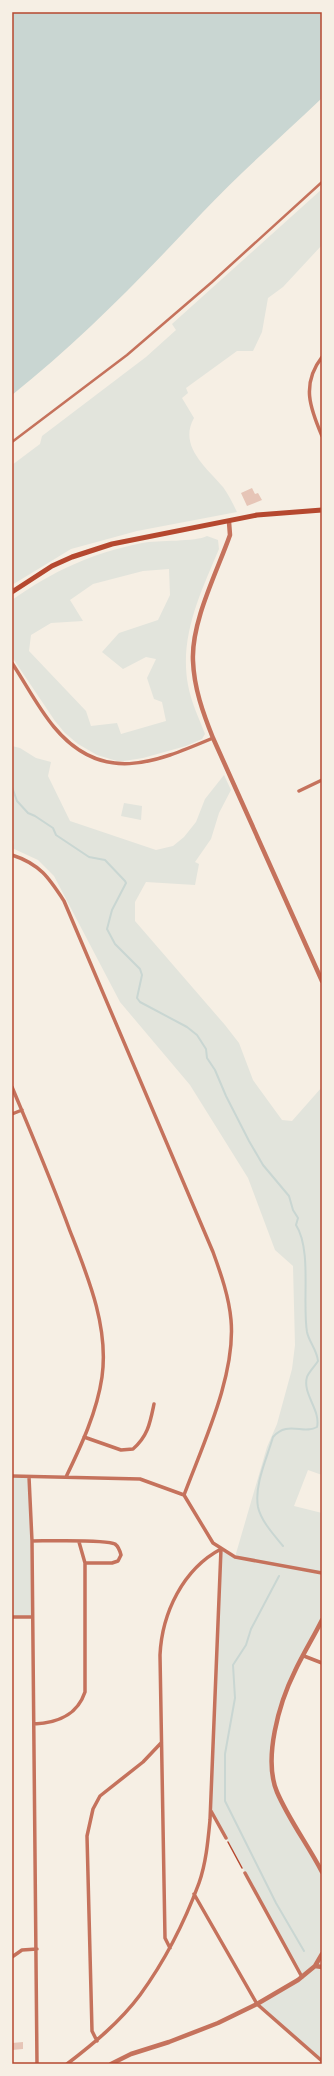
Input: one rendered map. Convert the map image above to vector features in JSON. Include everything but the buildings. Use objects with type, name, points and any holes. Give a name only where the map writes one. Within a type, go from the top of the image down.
[{"type":"main road","points":[[12,592],[52,566],[93,549],[137,538],[261,515],[322,510]]},
{"type":"street","points":[[12,442],[127,355],[212,282],[322,182]]},
{"type":"street","points":[[322,357],[313,371],[309,393],[311,411],[322,436]]},
{"type":"street","points":[[229,522],[230,535],[196,627],[192,659],[200,705],[213,738],[322,981]]},
{"type":"street","points":[[12,664],[53,726],[64,738],[82,753],[99,761],[120,765],[145,762],[179,753],[213,738]]},
{"type":"street","points":[[299,791],[322,780]]},
{"type":"street","points":[[12,855],[36,865],[50,879],[64,901],[213,1252],[223,1280],[231,1320],[230,1354],[224,1382],[184,1495]]},
{"type":"street","points":[[12,1087],[59,1200],[90,1281],[100,1319],[102,1377],[84,1437],[66,1477]]},
{"type":"street","points":[[12,1114],[22,1110]]},
{"type":"street","points":[[84,1437],[121,1450],[133,1449],[143,1440],[150,1423],[154,1404]]},
{"type":"street","points":[[12,1476],[140,1479],[184,1495],[213,1543],[235,1557],[322,1573]]},
{"type":"street","points":[[29,1477],[32,1541],[38,2064]]},
{"type":"street","points":[[32,1541],[115,1544],[120,1549],[121,1555],[118,1561],[112,1563],[85,1563]]},
{"type":"street","points":[[34,1724],[47,1724],[63,1719],[78,1706],[85,1692],[85,1563],[79,1542]]},
{"type":"street","points":[[170,1948],[165,1938],[161,1744],[161,1634],[171,1603],[190,1574],[210,1554],[221,1549]]},
{"type":"street","points":[[67,2064],[97,2041],[139,1996],[170,1948],[199,1882],[206,1854],[211,1810],[221,1549]]},
{"type":"street","points":[[12,1617],[32,1617]]},
{"type":"street","points":[[322,1620],[295,1671],[279,1714],[271,1759],[272,1776],[287,1810],[322,1872]]},
{"type":"street","points":[[304,1656],[322,1663]]},
{"type":"street","points":[[97,2041],[92,2031],[87,1836],[93,1809],[100,1796],[143,1762],[161,1744]]},
{"type":"street","points":[[211,1810],[226,1838]]},
{"type":"street","points":[[245,1873],[302,1977]]},
{"type":"street","points":[[194,1894],[257,2004],[268,2011],[322,2061]]},
{"type":"street","points":[[12,1957],[22,1950],[37,1950]]},
{"type":"street","points":[[111,2064],[131,2054],[169,2042],[218,2023],[257,2004],[302,1977],[315,1966],[322,1954]]},
{"type":"street","points":[[315,1966],[322,1967]]},
{"type":"path","points":[[226,1838],[245,1873]]},
{"type":"shaded area","points":[[12,12],[322,12],[322,98],[231,184],[157,261],[87,330],[12,395]]},
{"type":"shaded area","points":[[322,189],[322,245],[283,287],[268,298],[262,332],[253,351],[237,351],[186,388],[188,393],[182,398],[194,418],[190,428],[190,438],[196,456],[223,487],[237,512],[137,531],[71,549],[12,585],[12,465],[40,444],[42,436],[146,357],[176,330],[172,324]]},
{"type":"shaded area","points":[[207,536],[218,540],[219,549],[193,615],[189,632],[186,667],[191,698],[205,734],[202,739],[186,746],[143,758],[117,761],[97,755],[78,744],[65,733],[55,721],[12,657],[12,600],[58,572],[74,564],[106,552],[142,543],[202,538]],"holes":[[[169,569],[170,595],[158,620],[119,633],[102,652],[123,669],[146,657],[156,659],[147,678],[154,699],[162,702],[166,721],[121,734],[117,723],[91,726],[86,711],[29,651],[31,635],[51,623],[83,621],[70,600],[93,584],[143,571]]]},
{"type":"shaded area","points":[[12,746],[20,748],[36,758],[51,762],[48,776],[70,821],[156,850],[173,846],[184,837],[196,822],[205,799],[224,775],[231,790],[219,813],[211,839],[195,862],[199,864],[195,885],[146,882],[135,902],[135,921],[239,1043],[253,1080],[282,1120],[292,1121],[322,1087],[322,1475],[308,1470],[294,1506],[322,1513],[322,1620],[295,1671],[279,1714],[271,1759],[277,1792],[322,1872],[322,2061],[257,2004],[302,1977],[211,1810],[221,1549],[235,1557],[267,1447],[277,1424],[292,1369],[295,1345],[293,1266],[275,1250],[248,1178],[190,1085],[120,1002],[54,876],[38,860],[12,848],[14,842],[12,838]]},
{"type":"shaded area","points":[[124,803],[142,806],[141,820],[121,816]]},
{"type":"shaded area","points":[[12,1476],[29,1477],[32,1617],[12,1617]]},
{"type":"waterway","points":[[12,787],[17,801],[28,813],[53,828],[56,835],[89,857],[105,860],[125,881],[126,883],[112,910],[107,929],[115,944],[140,969],[142,975],[137,998],[140,1002],[187,1027],[197,1035],[206,1049],[207,1058],[215,1070],[226,1096],[249,1141],[263,1165],[289,1196],[293,1210],[298,1218],[296,1225],[304,1248],[307,1332],[318,1361],[308,1375],[306,1383],[318,1421],[317,1427],[312,1429],[284,1429],[273,1437],[259,1481],[257,1499],[258,1507],[265,1523],[283,1546]]},
{"type":"waterway","points":[[279,1576],[251,1629],[246,1645],[233,1665],[235,1698],[225,1754],[225,1801],[276,1903],[304,1951]]}]
